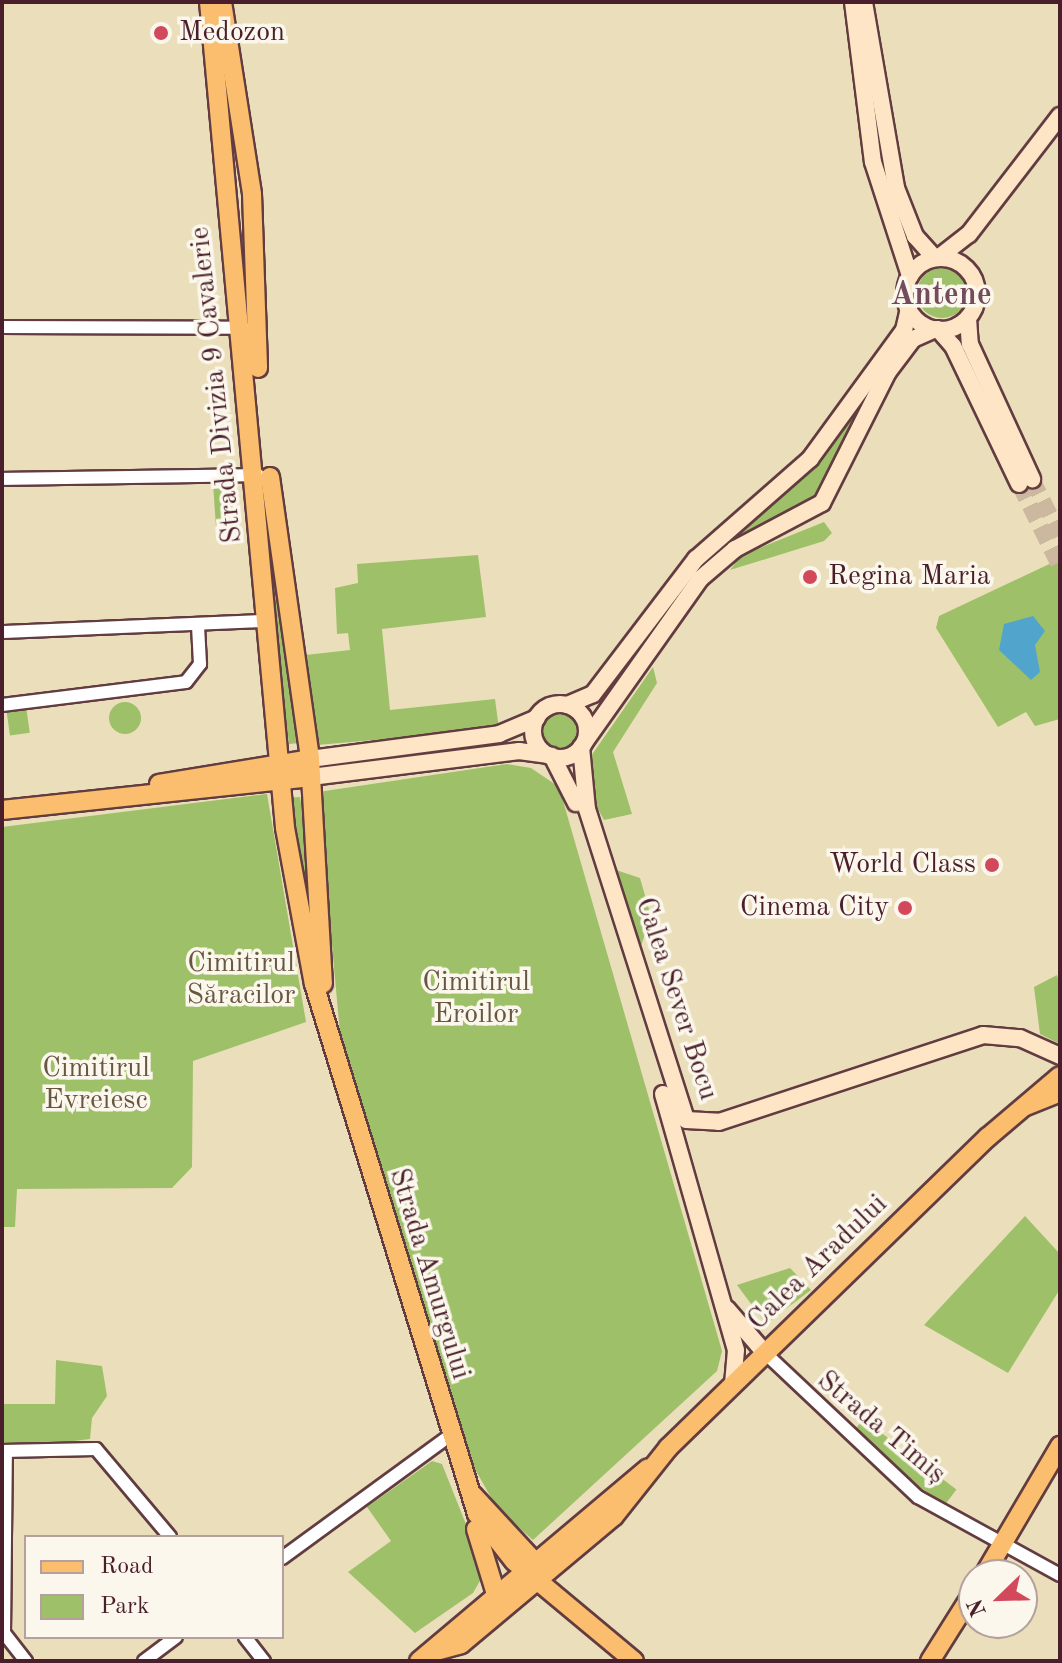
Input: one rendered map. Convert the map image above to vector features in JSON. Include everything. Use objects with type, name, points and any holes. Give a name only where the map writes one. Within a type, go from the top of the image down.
[{"type":"main road","name":"Strada Divizia 9 Cavalerie","points":[[209,2],[216,136],[244,328],[258,475],[280,772]]},
{"type":"main road","name":"Strada Divizia 9 Cavalerie","points":[[222,2],[252,194],[260,403],[310,768]]},
{"type":"main road","points":[[2,810],[310,768],[499,734],[593,694],[696,559],[810,459],[904,330],[909,308],[910,276],[873,162],[853,2]]},
{"type":"main road","points":[[864,2],[896,188],[915,236],[937,258],[970,272]]},
{"type":"main road","points":[[910,276],[969,234],[1060,116]]},
{"type":"main road","points":[[909,308],[953,346],[1025,482],[970,344],[968,318],[977,296],[970,272],[969,234]]},
{"type":"main road","points":[[310,768],[505,753],[551,756],[582,745],[700,579],[735,549],[822,503],[888,372],[913,339],[968,318]]},
{"type":"main road","points":[[564,705],[584,720],[582,745]]},
{"type":"main road","points":[[537,717],[535,739],[551,756]]},
{"type":"main road","name":"Calea Sever Bocu","points":[[582,745],[582,794],[657,1046],[676,1103],[696,1125],[983,1035],[1020,1038],[1060,1056]]},
{"type":"main road","points":[[505,753],[546,767],[571,791]]},
{"type":"main road","name":"Calea Sever Bocu","points":[[551,756],[571,791],[681,1150],[737,1358],[733,1385]]},
{"type":"main road","name":"Strada Amurgului","points":[[310,768],[324,997],[337,1066]]},
{"type":"main road","name":"Strada Amurgului","points":[[280,772],[303,938],[337,1066],[449,1436],[473,1495],[477,1514],[537,1573]]},
{"type":"main road","name":"Calea Aradului","points":[[426,1656],[461,1644],[537,1573],[614,1516],[653,1465],[765,1353],[1060,1076]]},
{"type":"main road","name":"Calea Aradului","points":[[1026,1106],[1060,1092]]},
{"type":"main road","points":[[681,1150],[696,1125]]},
{"type":"main road","points":[[723,1301],[765,1353]]},
{"type":"main road","points":[[994,1559],[1060,1446]]},
{"type":"main road","name":"Strada Amurgului","points":[[473,1495],[537,1573]]},
{"type":"main road","points":[[477,1514],[496,1594]]},
{"type":"main road","points":[[537,1573],[634,1661]]},
{"type":"main road","name":"Calea Aradului","points":[[426,1656],[496,1594],[537,1573]]},
{"type":"main road","points":[[930,1661],[958,1616]]},
{"type":"street","points":[[2,327],[244,328]]},
{"type":"street","points":[[2,479],[258,475]]},
{"type":"street","points":[[2,632],[268,621]]},
{"type":"street","points":[[2,705],[186,682],[200,664],[198,625]]},
{"type":"street","name":"Strada Timiș","points":[[765,1353],[841,1431],[918,1497],[1005,1541],[1060,1575]]},
{"type":"street","points":[[284,1557],[449,1436]]},
{"type":"street","points":[[26,1661],[3,1633],[4,1451],[96,1449],[168,1535]]},
{"type":"street","points":[[154,1639],[161,1648]]},
{"type":"street","points":[[144,1661],[173,1639]]},
{"type":"street","points":[[247,1639],[264,1661]]},
{"type":"green space","points":[[942,268],[960,275],[967,293],[960,311],[942,318],[924,311],[917,293],[924,275]]},
{"type":"green space","points":[[863,396],[825,493],[716,561],[709,552],[811,470]]},
{"type":"green space","points":[[236,483],[239,524],[216,526],[213,485]]},
{"type":"green space","points":[[264,485],[300,743],[289,744],[271,598]]},
{"type":"green space","points":[[824,522],[832,533],[824,541],[730,570],[742,555]]},
{"type":"green space","points":[[478,555],[486,617],[382,629],[390,710],[495,699],[499,729],[317,745],[297,656],[350,650],[348,633],[337,634],[335,588],[358,583],[357,564]]},
{"type":"green space","points":[[1060,559],[1060,719],[1035,726],[1026,712],[998,727],[936,628],[939,616]]},
{"type":"green space","points":[[653,667],[657,683],[613,752],[632,814],[604,820],[593,800],[591,756]]},
{"type":"green space","points":[[125,702],[137,706],[141,718],[137,730],[125,734],[113,730],[109,718],[113,706]]},
{"type":"green space","points":[[559,704],[577,712],[585,730],[577,748],[559,756],[541,748],[533,730],[541,712]]},
{"type":"green space","points":[[26,706],[30,733],[10,736],[6,709]]},
{"type":"green space","name":"Cimitirul Eroilor","points":[[507,764],[531,768],[559,787],[722,1351],[717,1371],[533,1540],[497,1508],[463,1448],[340,1033],[318,792]]},
{"type":"green space","name":"Cimitirul Evreiesc","points":[[267,794],[306,1022],[193,1061],[192,1167],[172,1188],[17,1189],[15,1227],[2,1227],[2,827]]},
{"type":"green space","points":[[300,797],[309,858],[314,944],[285,798]]},
{"type":"green space","points":[[616,870],[640,878],[651,916],[639,952]]},
{"type":"green space","points":[[1057,975],[1060,986],[1060,1044],[1040,1034],[1034,987]]},
{"type":"green space","points":[[1025,1216],[1060,1254],[1060,1289],[1008,1373],[924,1325]]},
{"type":"green space","points":[[790,1268],[811,1290],[766,1324],[737,1285]]},
{"type":"green space","points":[[56,1360],[102,1366],[107,1396],[92,1418],[90,1439],[2,1450],[2,1404],[55,1404]]},
{"type":"green space","points":[[863,1419],[956,1489],[944,1505],[851,1435]]},
{"type":"green space","points":[[432,1461],[442,1464],[485,1572],[473,1593],[415,1633],[348,1572],[391,1541],[367,1507]]},
{"type":"water","points":[[1033,616],[1045,631],[1035,645],[1040,672],[1031,680],[999,650],[1004,624]]},
{"type":"tunnel","points":[[1032,479],[1060,535]]},
{"type":"tunnel","points":[[1019,484],[1060,567]]},
{"type":"place","name":"Medozon","points":[[161,33]]},
{"type":"place","name":"Regina Maria","points":[[810,577]]},
{"type":"place","name":"World Class","points":[[992,865]]},
{"type":"place","name":"Cinema City","points":[[905,908]]},
{"type":"district","name":"Antene","points":[[941,296]]},
{"type":"park label","name":"Cimitirul Săracilor","points":[[241,980]]}]
